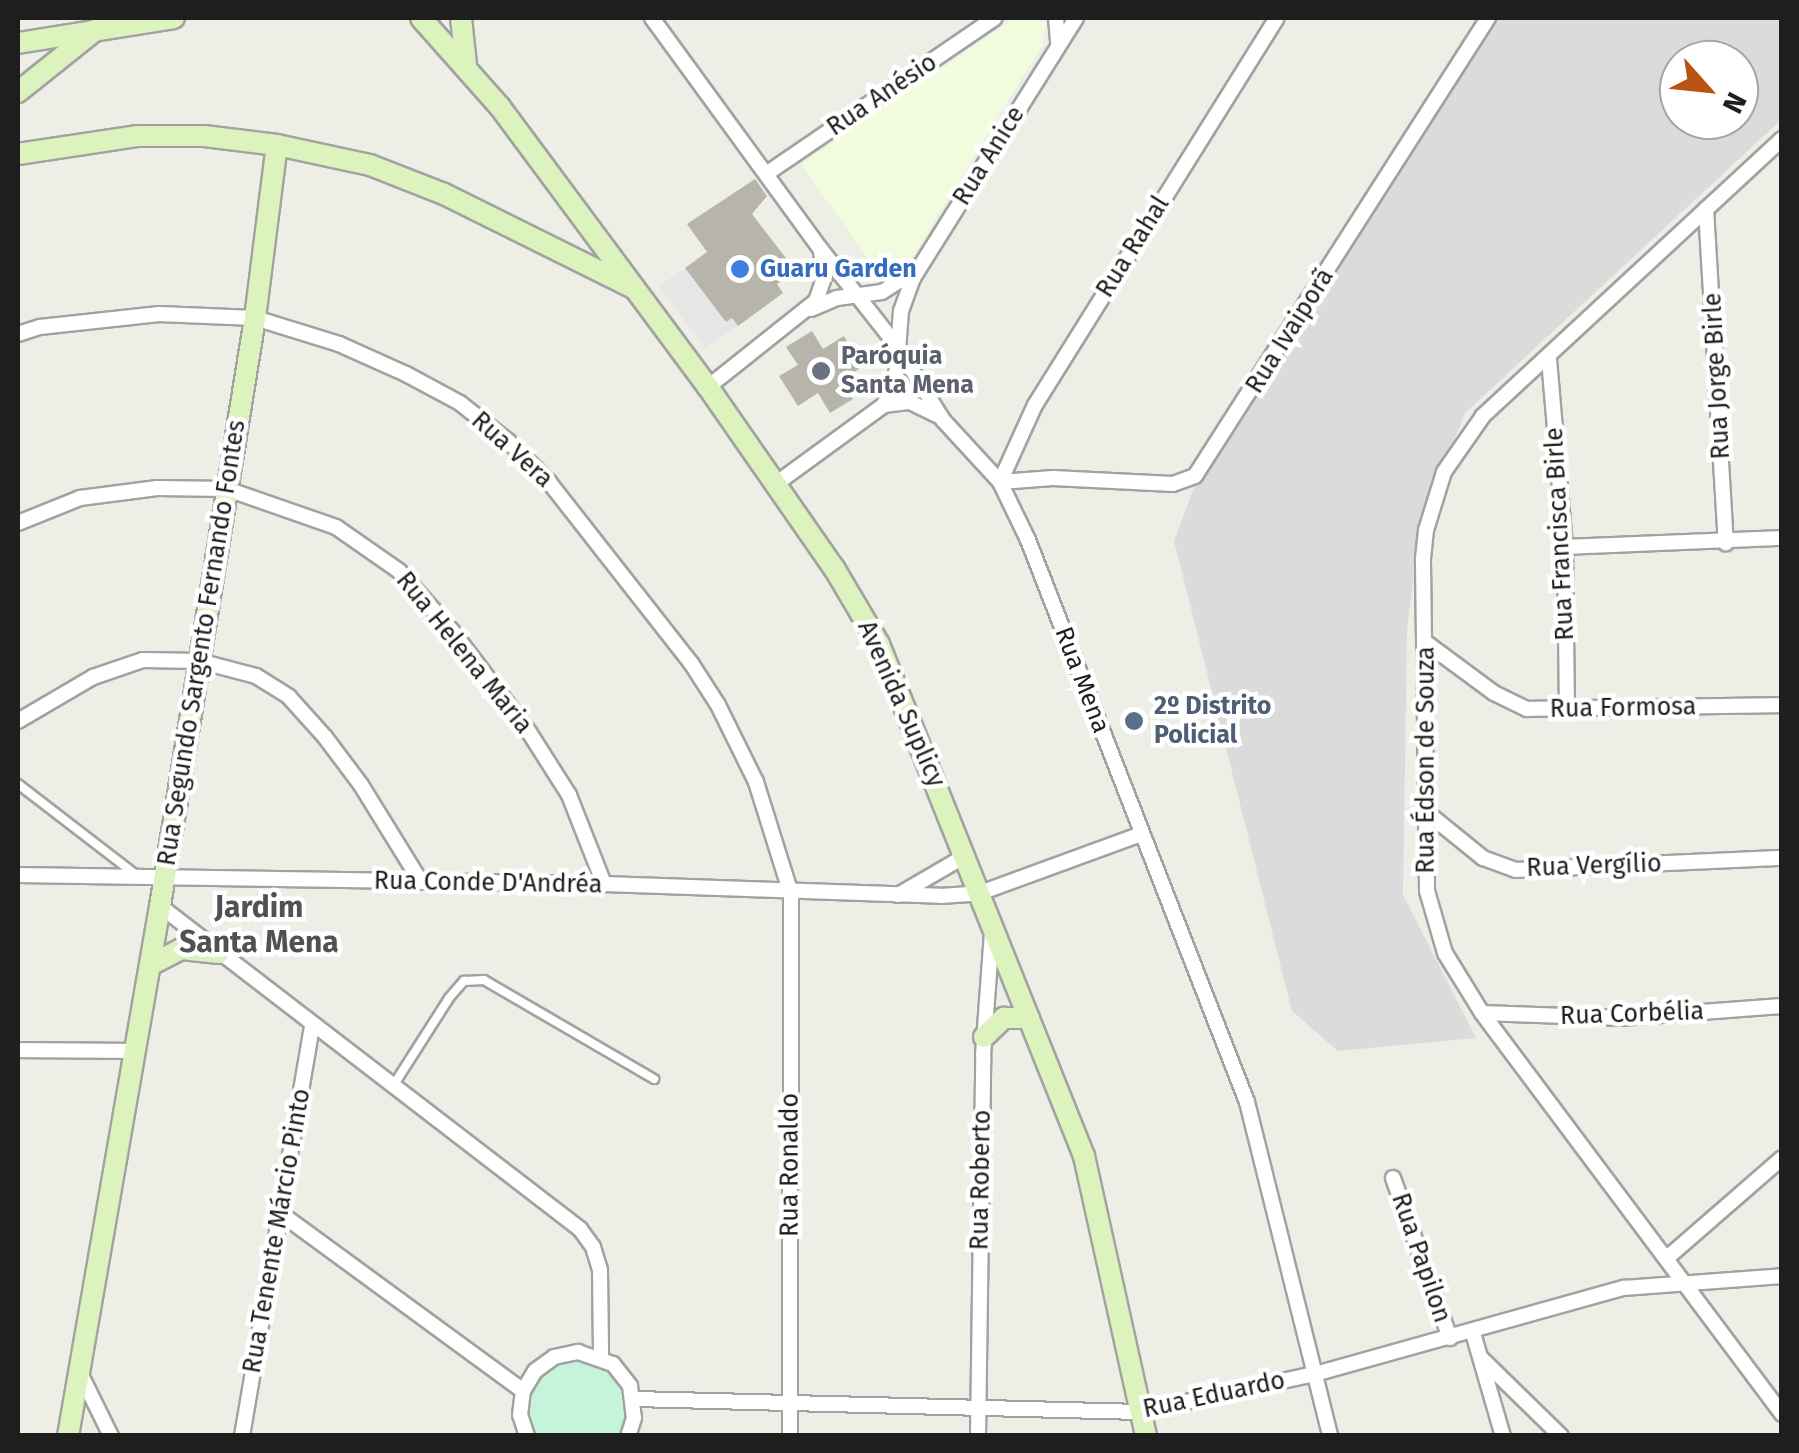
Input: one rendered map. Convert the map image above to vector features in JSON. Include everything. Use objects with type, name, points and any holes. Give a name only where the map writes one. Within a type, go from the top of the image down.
[{"type":"street","points":[[18,43],[146,19],[174,18]]},
{"type":"street","name":"Avenida Suplicy","points":[[421,18],[467,66],[708,387],[777,483],[879,644],[1084,1156],[1146,1436]]},
{"type":"street","name":"Avenida Suplicy","points":[[461,18],[467,66]]},
{"type":"street","name":"Rua Mena","points":[[652,18],[769,172],[819,247],[898,346],[944,420],[1000,482],[1028,540],[1247,1102],[1330,1436]]},
{"type":"street","name":"Rua Anésio","points":[[769,172],[995,18]]},
{"type":"street","points":[[1056,18],[1057,49]]},
{"type":"street","name":"Rua Anice","points":[[884,404],[896,377],[901,311],[922,263],[1076,18]]},
{"type":"street","name":"Rua Rahal","points":[[1000,482],[1035,404],[1277,18]]},
{"type":"street","name":"Rua Ivaiporã","points":[[1000,482],[1053,478],[1173,484],[1195,476],[1488,18]]},
{"type":"street","points":[[18,92],[99,28]]},
{"type":"street","points":[[18,154],[137,136],[204,136],[277,145],[370,166],[444,194],[634,289]]},
{"type":"street","name":"Rua Édson de Souza","points":[[1782,139],[1484,416],[1444,472],[1426,530],[1425,642],[1426,891],[1432,921],[1445,953],[1482,1013],[1686,1280],[1782,1414]]},
{"type":"street","points":[[18,144],[40,148]]},
{"type":"street","name":"Rua Segundo Sargento Fernando Fontes","points":[[68,1436],[160,906],[255,318],[277,145]]},
{"type":"street","name":"Rua Jorge Birle","points":[[1706,209],[1726,543]]},
{"type":"street","points":[[708,387],[816,301],[825,274],[819,247]]},
{"type":"street","name":"Rua Anice","points":[[806,312],[829,300],[894,287],[922,263]]},
{"type":"street","name":"Rua Vera","points":[[18,334],[40,326],[159,314],[255,318],[339,344],[460,403],[509,442],[550,482],[661,623],[718,706],[756,782],[791,894]]},
{"type":"street","name":"Rua Francisca Birle","points":[[1549,358],[1565,547],[1567,710]]},
{"type":"street","points":[[777,483],[884,404],[910,402],[944,420]]},
{"type":"street","name":"Rua Helena Maria","points":[[18,524],[80,498],[122,490],[227,490],[336,527],[399,570],[452,630],[529,732],[570,795],[604,884]]},
{"type":"street","points":[[1565,547],[1782,538]]},
{"type":"street","name":"Rua Formosa","points":[[1425,642],[1514,705],[1567,710],[1782,705]]},
{"type":"street","points":[[18,721],[120,665],[199,660],[256,676],[289,697],[361,785],[421,882]]},
{"type":"street","name":"Rua Vergílio","points":[[1425,811],[1484,858],[1516,870],[1782,858]]},
{"type":"street","name":"Rua Conde D'Andréa","points":[[18,875],[604,884],[791,894],[980,894],[1140,834]]},
{"type":"street","points":[[898,895],[965,856]]},
{"type":"street","name":"Rua Ronaldo","points":[[790,1436],[791,894]]},
{"type":"street","points":[[160,906],[580,1228],[600,1270],[601,1357]]},
{"type":"street","name":"Rua Roberto","points":[[978,1436],[984,1037],[992,926]]},
{"type":"street","points":[[150,965],[181,949],[219,953]]},
{"type":"street","name":"Rua Corbélia","points":[[1482,1013],[1622,1018],[1782,1006]]},
{"type":"street","points":[[984,1037],[1004,1018],[1029,1018]]},
{"type":"street","name":"Rua Tenente Márcio Pinto","points":[[242,1436],[312,1026]]},
{"type":"street","points":[[18,1050],[133,1051]]},
{"type":"street","points":[[1668,1258],[1782,1158]]},
{"type":"street","name":"Rua Papilon","points":[[1393,1178],[1450,1338]]},
{"type":"street","points":[[280,1213],[523,1391]]},
{"type":"street","name":"Rua Eduardo","points":[[634,1399],[978,1411],[1140,1412],[1315,1374],[1624,1288],[1686,1280],[1782,1276]]},
{"type":"street","points":[[1473,1333],[1503,1436]]},
{"type":"street","points":[[526,1436],[520,1416],[523,1391],[535,1370],[554,1357],[578,1352],[601,1357],[622,1374],[634,1399],[628,1436]]},
{"type":"street","points":[[1480,1358],[1561,1436]]},
{"type":"street","points":[[81,1375],[112,1436]]},
{"type":"lane","points":[[18,784],[140,878]]},
{"type":"lane","points":[[393,1086],[448,998],[464,981],[484,980],[654,1079]]},
{"type":"shaded area","points":[[1015,18],[1046,22],[1043,44],[913,256],[883,280],[801,164]]},
{"type":"shaded area","points":[[1491,18],[1781,18],[1781,120],[1465,413],[1420,526],[1407,630],[1403,895],[1476,1038],[1338,1051],[1292,1011],[1174,541],[1195,485]]},
{"type":"shaded area","points":[[685,268],[726,321],[732,318],[738,326],[705,348],[659,286]]},
{"type":"shaded area","points":[[573,1357],[602,1362],[624,1383],[631,1413],[624,1435],[531,1436],[526,1423],[527,1393],[545,1368]]},
{"type":"building","name":"Guaru Garden","points":[[755,179],[767,196],[752,214],[795,270],[777,284],[783,293],[738,326],[732,318],[726,322],[685,268],[707,252],[687,224]]},
{"type":"building","name":"Paróquia Santa Mena","points":[[812,331],[823,349],[844,336],[862,367],[841,380],[853,399],[830,413],[818,393],[798,406],[779,376],[798,365],[786,347]]},
{"type":"place","name":"Guaru Garden","points":[[740,269]]},
{"type":"place","name":"Paróquia Santa Mena","points":[[821,371]]},
{"type":"place","name":"2º Distrito Policial","points":[[1134,721]]},
{"type":"district","name":"Jardim Santa Mena","points":[[259,924]]}]
